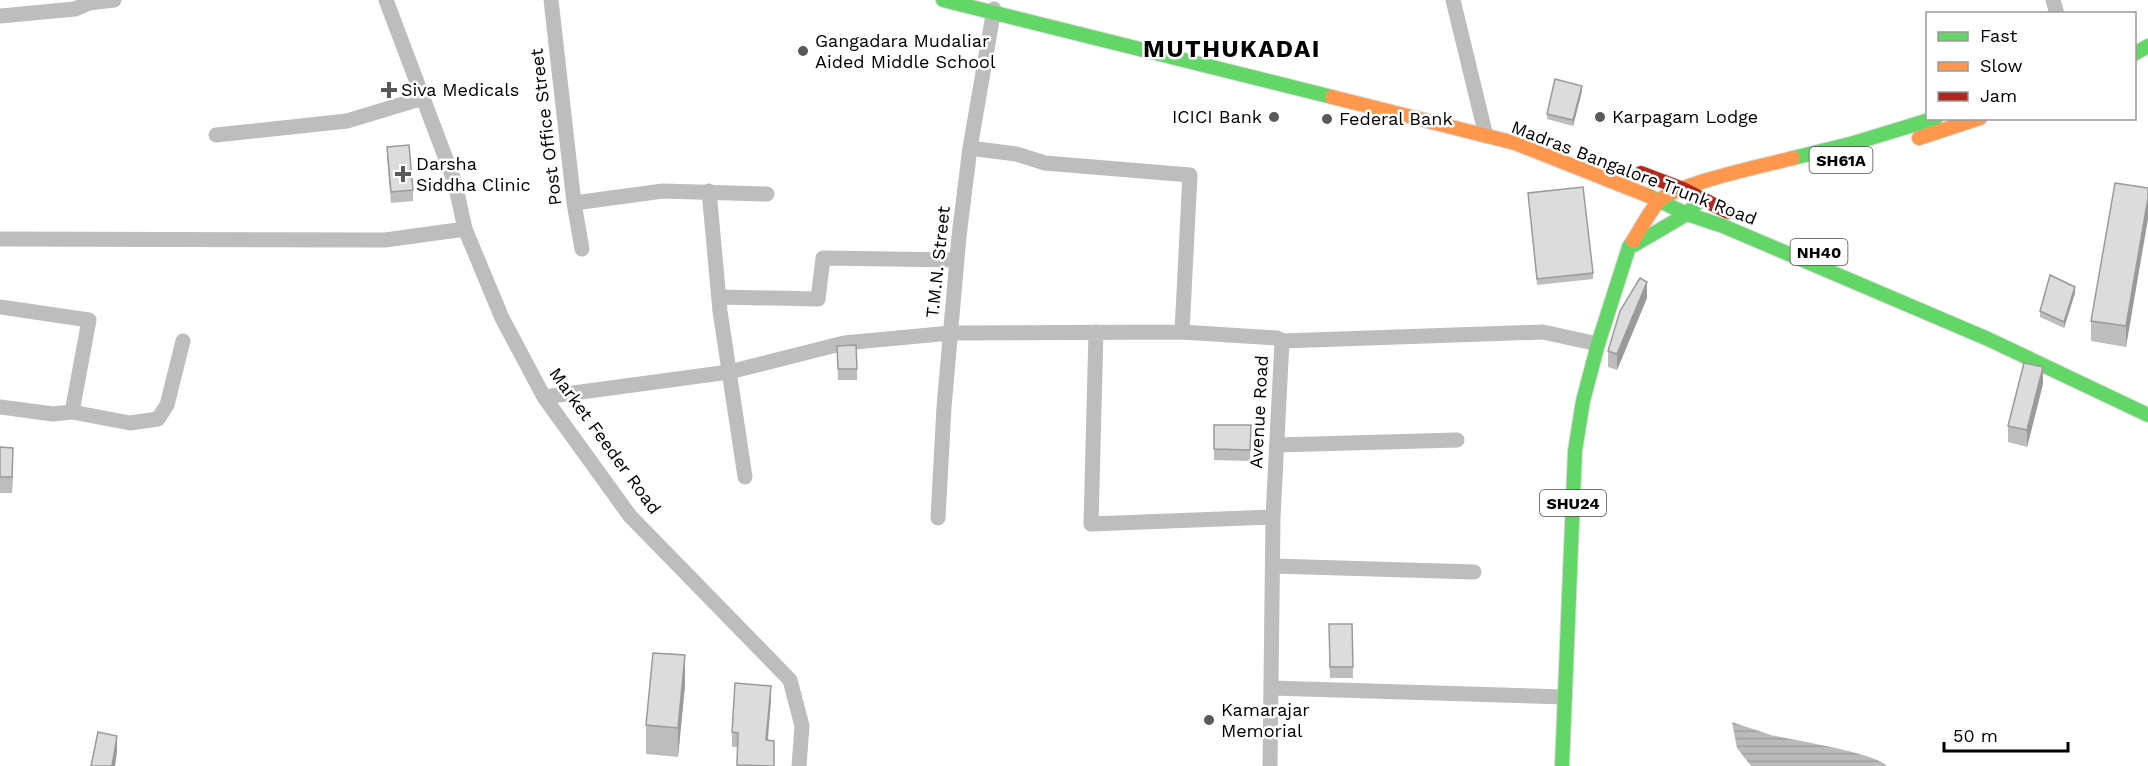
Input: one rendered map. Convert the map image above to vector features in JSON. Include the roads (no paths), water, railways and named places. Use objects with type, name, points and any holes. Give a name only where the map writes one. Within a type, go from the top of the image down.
[{"type":"main road","name":"Madras Bangalore Trunk Road","points":[[943,0],[1024,6]]},
{"type":"main road","name":"Madras Bangalore Trunk Road","points":[[998,4],[1515,143],[1660,200],[1688,214],[1723,226],[1988,339],[2148,416]]},
{"type":"main road","points":[[1629,247],[1660,200],[1683,189],[1726,175],[1854,143],[1929,120]]},
{"type":"main road","points":[[1901,143],[1974,120]]},
{"type":"main road","points":[[1489,121],[1528,133]]},
{"type":"main road","name":"SH61A","points":[[1756,181],[1789,171],[1859,156]]},
{"type":"main road","points":[[1628,168],[1683,189],[1736,216]]},
{"type":"main road","points":[[1629,247],[1688,214],[1701,199],[1723,192]]},
{"type":"main road","name":"SHU24","points":[[1562,766],[1575,451],[1583,400],[1629,247]]},
{"type":"main road","name":"NH40","points":[[1854,267],[2148,400]]},
{"type":"street","points":[[0,16],[75,9],[89,3],[114,0]]},
{"type":"street","name":"Market Feeder Road","points":[[386,0],[455,183],[465,229],[502,318],[544,397],[630,516],[790,680],[802,726],[799,766]]},
{"type":"street","name":"Post Office Street","points":[[551,0],[574,202],[582,249]]},
{"type":"street","points":[[1453,0],[1489,121],[1486,136]]},
{"type":"street","name":"T.M.N. Street","points":[[938,518],[957,260],[970,148],[998,4]]},
{"type":"street","points":[[216,135],[347,121],[423,98]]},
{"type":"street","points":[[970,148],[1016,154],[1045,163],[1190,176],[1182,332]]},
{"type":"street","points":[[574,202],[663,191],[767,194]]},
{"type":"street","points":[[709,191],[719,297],[745,477]]},
{"type":"street","points":[[0,239],[385,240],[465,229]]},
{"type":"street","points":[[719,297],[818,300],[823,258],[957,260]]},
{"type":"street","points":[[0,307],[89,320],[72,412]]},
{"type":"street","points":[[1096,332],[1091,524],[1273,517]]},
{"type":"street","points":[[544,397],[729,372],[844,343],[951,333],[1182,332],[1277,338],[1282,341]]},
{"type":"street","name":"Avenue Road","points":[[1270,766],[1273,517],[1282,341],[1543,332],[1598,344]]},
{"type":"street","points":[[0,407],[53,414],[72,412],[130,423],[158,419],[167,405],[183,341]]},
{"type":"street","points":[[1276,445],[1457,440]]},
{"type":"street","points":[[1273,566],[1474,572]]},
{"type":"street","points":[[1271,688],[1565,697]]},
{"type":"place","name":"Gangadara Mudaliar Aided Middle School","points":[[803,51]]},
{"type":"place","name":"Siva Medicals","points":[[389,90]]},
{"type":"place","name":"ICICI Bank","points":[[1274,117]]},
{"type":"place","name":"Karpagam Lodge","points":[[1600,117]]},
{"type":"place","name":"Federal Bank","points":[[1327,119]]},
{"type":"place","name":"Darsha Siddha Clinic","points":[[403,174]]},
{"type":"place","name":"Kamarajar Memorial","points":[[1209,720]]},
{"type":"district","name":"MUTHUKADAI","points":[[1232,49]]}]
